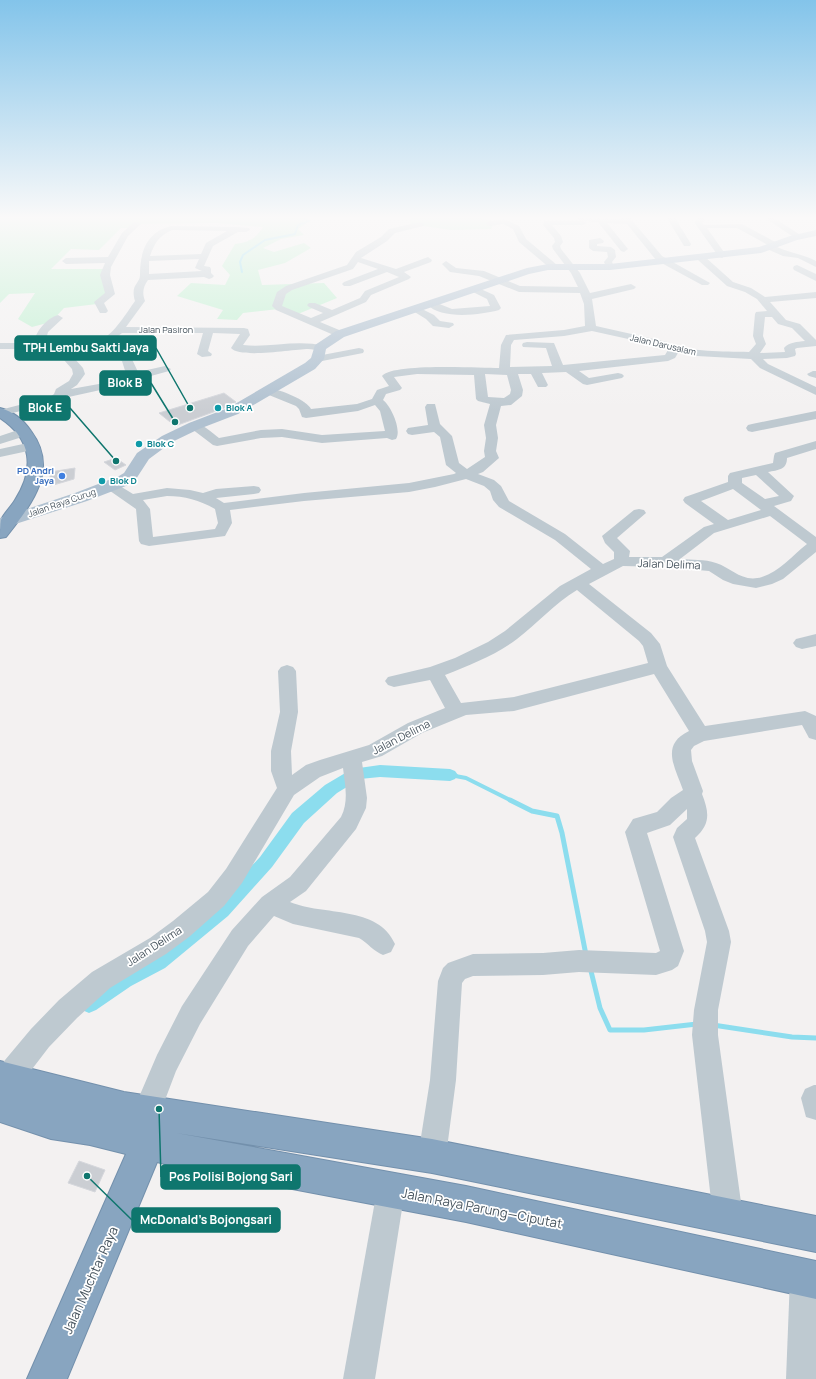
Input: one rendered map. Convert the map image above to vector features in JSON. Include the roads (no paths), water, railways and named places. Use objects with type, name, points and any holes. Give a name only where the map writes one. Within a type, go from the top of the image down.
[{"type":"highway","points":[[1,416],[19,441],[26,462],[24,480],[2,524]]},
{"type":"highway","points":[[1,416],[23,429],[33,445],[37,460],[34,480],[30,490],[2,524]]},
{"type":"highway","points":[[11,1090],[51,1122],[90,1128],[151,1123],[432,1156],[816,1234]]},
{"type":"highway","name":"Jalan Raya Parung—Ciputat","points":[[151,1123],[391,1190],[604,1233],[810,1279]]},
{"type":"highway","name":"Jalan Muchtar Raya","points":[[47,1379],[116,1220],[151,1123]]},
{"type":"main road","name":"Jalan Raya Curug","points":[[2,524],[110,486],[130,476],[140,459],[167,439],[194,426],[226,415],[310,366],[327,341],[340,334],[492,282]]},
{"type":"street","points":[[103,311],[99,302],[113,294],[108,282]]},
{"type":"street","name":"Jalan Pasiron","points":[[106,341],[119,330],[140,301],[134,295],[140,282]]},
{"type":"street","points":[[306,282],[282,292],[278,307],[340,334]]},
{"type":"street","points":[[348,284],[353,282]]},
{"type":"street","points":[[313,322],[363,300],[368,293],[393,282]]},
{"type":"street","points":[[504,282],[519,289],[545,288],[584,291],[631,287]]},
{"type":"street","points":[[479,372],[482,399],[496,402],[507,402],[516,396],[517,390],[508,371],[506,345],[509,338],[513,336],[556,334],[592,328],[590,326],[584,291],[579,282]]},
{"type":"street","points":[[728,282],[754,293],[783,323],[796,326],[814,343]]},
{"type":"street","points":[[432,304],[452,312],[496,308],[491,297],[474,289]]},
{"type":"street","points":[[762,300],[814,296]]},
{"type":"street","points":[[312,305],[332,313]]},
{"type":"street","points":[[416,309],[430,317],[437,324],[449,325]]},
{"type":"street","points":[[775,314],[760,314],[758,336],[760,344],[754,355],[764,366],[796,380],[816,392]]},
{"type":"street","points":[[40,346],[39,337],[42,332],[58,318]]},
{"type":"street","name":"Jalan Darusalam","points":[[592,328],[663,344],[674,349],[702,354],[787,355],[791,354],[789,348],[792,345],[814,343]]},
{"type":"street","name":"Jalan Pasiron","points":[[119,330],[207,330],[208,334],[202,354],[208,354]]},
{"type":"street","points":[[207,330],[244,331],[245,335],[236,347],[260,350],[305,346],[319,353],[359,351]]},
{"type":"street","points":[[2,351],[12,346],[76,346],[106,341],[117,354],[127,359],[131,365],[135,380],[165,369]]},
{"type":"street","points":[[506,345],[550,345],[564,369],[587,382],[618,376]]},
{"type":"street","points":[[60,395],[60,390],[73,383],[79,374],[77,368],[69,360],[76,346]]},
{"type":"street","points":[[268,391],[304,405],[306,414],[358,407],[377,401],[381,392],[396,388],[388,376],[390,374],[428,371],[479,372],[564,369],[623,364],[668,358],[671,356],[674,349]]},
{"type":"street","points":[[535,370],[542,385]]},
{"type":"street","points":[[1,416],[54,400],[60,395],[110,385]]},
{"type":"street","points":[[194,426],[217,442],[261,434],[282,433],[322,439],[392,435],[384,407],[377,401]]},
{"type":"street","points":[[132,499],[147,494],[171,492],[204,497],[222,507],[323,495],[391,490],[468,475],[492,458],[490,451],[492,438],[490,424],[496,402]]},
{"type":"street","points":[[431,407],[433,420],[437,428],[446,436],[449,452],[454,465],[468,475],[488,483],[496,489],[500,500],[504,504],[560,537],[602,570]]},
{"type":"street","points":[[752,428],[816,415]]},
{"type":"street","points":[[412,431],[437,428]]},
{"type":"street","points":[[0,440],[19,441]]},
{"type":"street","points":[[0,453],[19,441]]},
{"type":"street","points":[[735,484],[735,476],[778,466],[780,464],[780,456],[816,446]]},
{"type":"street","points":[[665,562],[700,535],[709,530],[768,507],[788,496],[759,471]]},
{"type":"street","points":[[735,484],[816,544]]},
{"type":"street","points":[[724,524],[690,500],[735,484]]},
{"type":"street","points":[[110,486],[140,504],[143,509],[146,541],[149,542],[220,533],[225,523],[222,507]]},
{"type":"street","points":[[204,497],[216,492],[254,490]]},
{"type":"street","points":[[621,562],[622,551],[610,540],[609,536],[639,513]]},
{"type":"street","name":"Jalan Delima","points":[[394,681],[434,672],[461,662],[494,646],[511,635],[566,590],[602,570],[621,562],[665,562],[716,567],[739,582],[756,582],[766,581],[777,576],[816,544]]},
{"type":"street","points":[[578,583],[645,637],[651,644],[658,668],[700,734]]},
{"type":"street","name":"Jalan Delima","points":[[11,1090],[40,1038],[58,1019],[101,980],[170,938],[196,917],[216,898],[234,876],[287,789],[313,771],[327,765],[354,767],[415,728],[465,708],[514,704],[658,668]]},
{"type":"street","points":[[287,671],[289,712],[281,751],[281,771],[287,789]]},
{"type":"street","points":[[434,672],[456,711]]},
{"type":"street","points":[[728,1216],[705,1035],[706,1010],[719,942],[717,931],[684,837],[684,834],[698,821],[699,816],[680,753],[681,746],[700,734],[805,718],[810,721],[816,733]]},
{"type":"street","points":[[151,1123],[166,1064],[191,1015],[240,938],[270,904],[298,884],[349,823],[357,803],[354,767]]},
{"type":"street","points":[[432,1156],[443,1080],[450,981],[452,976],[457,971],[473,965],[543,964],[589,961],[656,964],[664,962],[670,958],[672,951],[636,832],[644,823],[658,821],[664,818],[678,804],[692,794]]},
{"type":"street","points":[[270,904],[293,914],[362,928],[372,933],[384,944]]},
{"type":"street","points":[[359,1379],[391,1190]]},
{"type":"street","points":[[802,1379],[810,1279]]},
{"type":"waterway","points":[[89,1003],[124,980],[158,962],[222,910],[266,862],[298,818],[331,789],[357,773],[380,771],[450,775]]},
{"type":"waterway","points":[[450,775],[466,778],[532,811],[557,816],[562,833],[586,955]]},
{"type":"waterway","points":[[590,967],[600,1008],[610,1030],[644,1030],[697,1024]]},
{"type":"waterway","points":[[713,1025],[792,1037],[816,1038]]},
{"type":"place","name":"TPH Lembu Sakti Jaya","points":[[190,408]]},
{"type":"place","name":"Blok A","points":[[218,408]]},
{"type":"place","name":"Blok B","points":[[175,422]]},
{"type":"place","name":"Blok C","points":[[139,444]]},
{"type":"place","name":"Blok E","points":[[116,461]]},
{"type":"place","name":"PD Andri Jaya","points":[[62,476]]},
{"type":"place","name":"Blok D","points":[[102,481]]},
{"type":"place","name":"Pos Polisi Bojong Sari","points":[[159,1109]]},
{"type":"place","name":"McDonald's Bojongsari","points":[[87,1176]]}]
